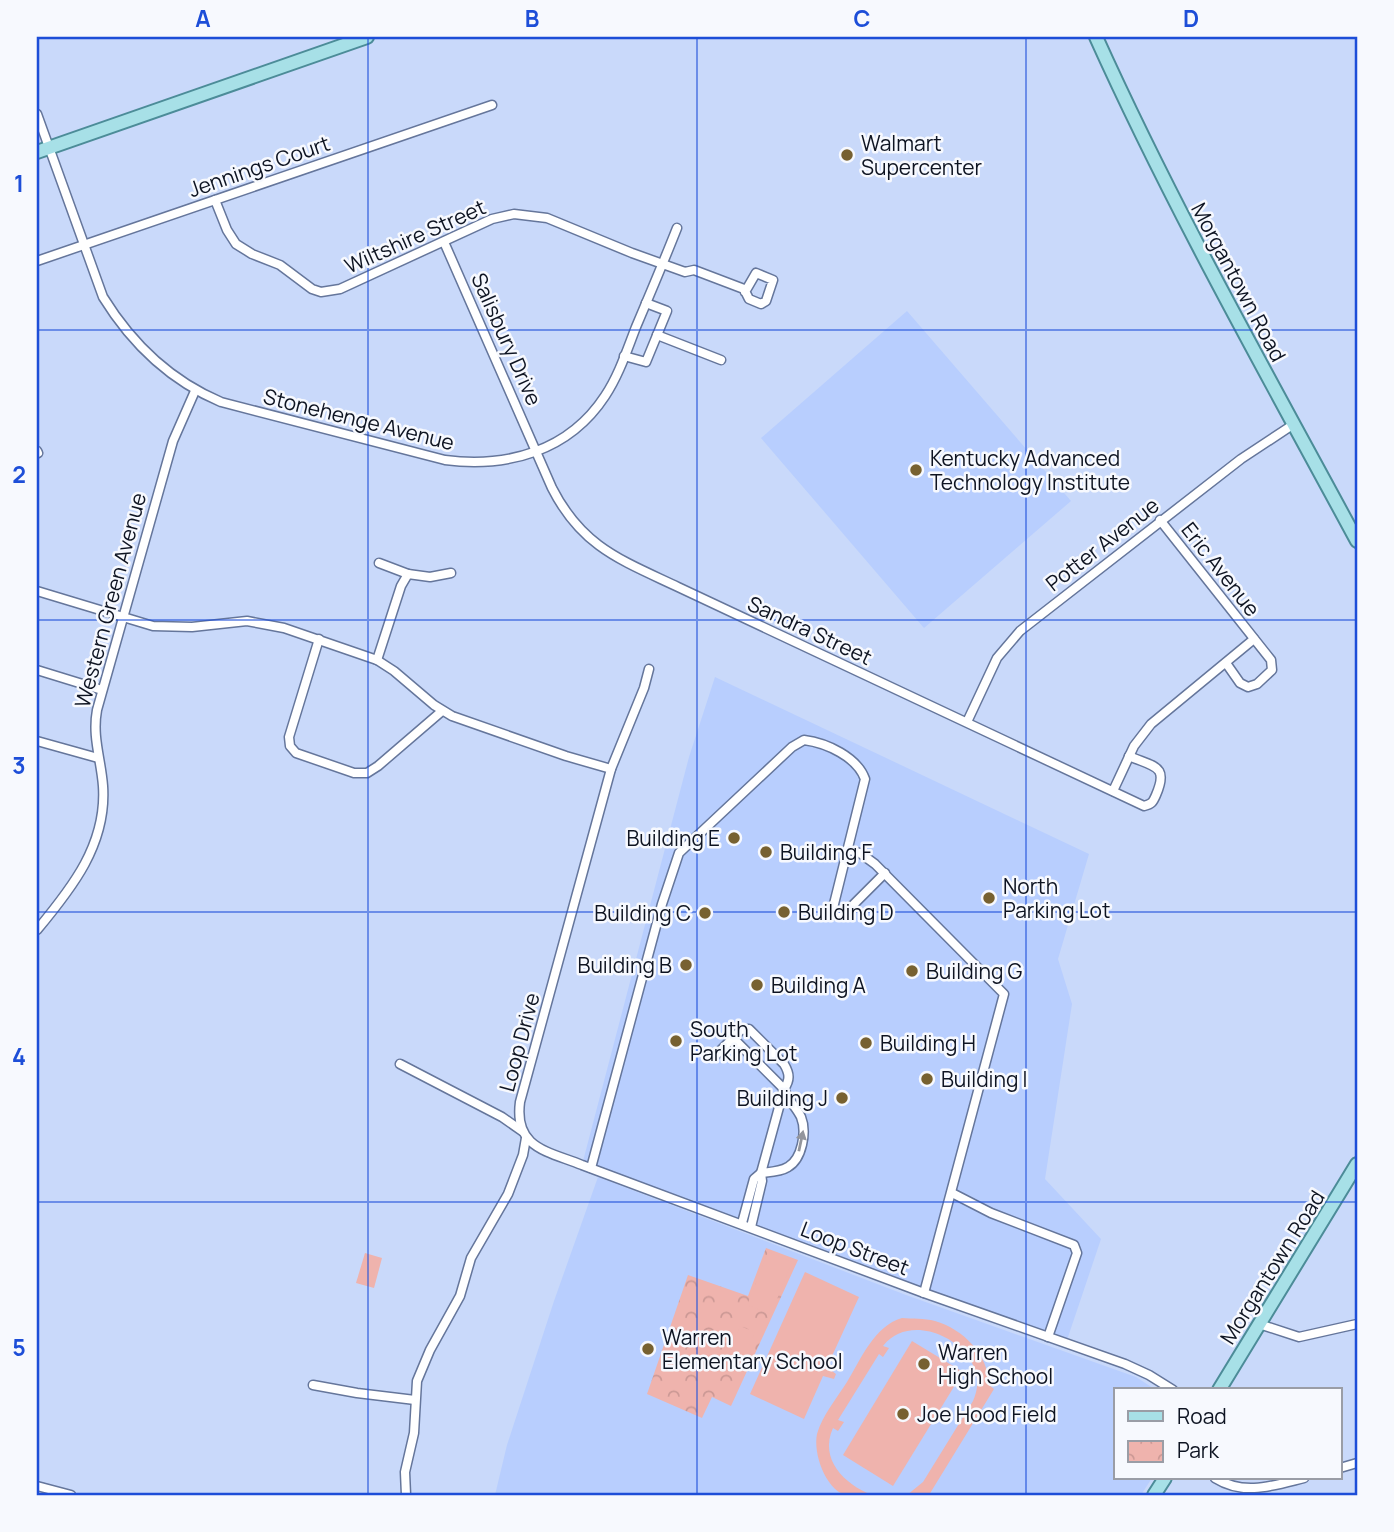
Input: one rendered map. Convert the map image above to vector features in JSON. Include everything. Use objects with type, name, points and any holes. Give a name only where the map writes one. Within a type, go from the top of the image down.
[{"type":"main road","points":[[43,150],[367,37]]},
{"type":"main road","name":"Morgantown Road","points":[[1096,37],[1177,209],[1357,541]]},
{"type":"main road","name":"Morgantown Road","points":[[1220,1388],[1357,1164]]},
{"type":"street","name":"Jennings Court","points":[[37,261],[492,105]]},
{"type":"street","name":"Stonehenge Avenue","points":[[37,114],[43,150],[103,296],[118,321],[154,360],[195,391],[246,410],[446,460],[495,462],[538,451],[567,435],[592,413],[611,387],[677,228]]},
{"type":"street","name":"Wiltshire Street","points":[[215,200],[236,244],[252,254],[280,265],[303,284],[321,292],[340,289],[492,219],[525,214],[559,222],[632,253],[685,272],[694,270],[746,292]]},
{"type":"street","name":"Salisbury Drive","points":[[444,242],[538,451]]},
{"type":"street","points":[[624,356],[646,362],[667,311],[646,303]]},
{"type":"street","points":[[657,335],[721,360]]},
{"type":"street","name":"Western Green Avenue","points":[[37,930],[74,885],[101,824],[102,777],[94,729],[102,690],[173,441],[195,391]]},
{"type":"street","name":"Potter Avenue","points":[[967,722],[998,658],[1012,639],[1241,458],[1294,424]]},
{"type":"street","name":"Sandra Street","points":[[538,451],[552,488],[568,515],[583,534],[604,550],[1144,806],[1152,803],[1163,780],[1162,775],[1155,768],[1129,756]]},
{"type":"street","name":"Eric Avenue","points":[[1160,520],[1271,660],[1272,670],[1252,686],[1244,686],[1226,663]]},
{"type":"street","points":[[379,563],[408,574],[429,577],[452,573]]},
{"type":"street","points":[[377,660],[401,586],[408,574]]},
{"type":"street","points":[[37,591],[153,626],[171,628],[247,621],[268,624],[319,639],[377,660],[442,711],[534,746],[611,769]]},
{"type":"street","points":[[319,639],[289,737],[290,746],[296,754],[354,773],[367,773],[442,711]]},
{"type":"street","points":[[1112,791],[1129,756],[1151,724],[1254,639]]},
{"type":"street","name":"Loop Drive","points":[[407,1495],[405,1472],[414,1430],[417,1381],[460,1296],[471,1258],[509,1194],[523,1155],[524,1134],[519,1118],[520,1102],[611,769],[649,669]]},
{"type":"street","points":[[37,670],[102,690]]},
{"type":"street","points":[[591,1168],[662,904],[680,853],[792,747],[804,740],[852,759],[863,773],[865,786],[832,912],[834,915],[842,916],[884,873]]},
{"type":"street","points":[[37,741],[98,758]]},
{"type":"street","points":[[849,850],[867,858],[884,873],[1004,994],[924,1293]]},
{"type":"street","points":[[716,1055],[745,1028],[754,1033],[785,1064],[789,1076],[761,1173],[762,1181],[751,1227]]},
{"type":"street","points":[[733,1038],[784,1089],[799,1114],[804,1133],[797,1155],[788,1167],[761,1173],[754,1179],[741,1223]]},
{"type":"street","name":"Loop Street","points":[[400,1064],[502,1117],[536,1147],[924,1293],[1136,1368],[1170,1388]]},
{"type":"street","points":[[779,1108],[786,1104],[792,1105]]},
{"type":"street","points":[[952,1192],[991,1213],[1074,1245],[1077,1253],[1048,1337]]},
{"type":"street","points":[[1259,1324],[1299,1337],[1357,1324]]},
{"type":"street","points":[[313,1385],[366,1395],[415,1400]]},
{"type":"street","points":[[1218,1480],[1249,1489],[1296,1480]]},
{"type":"street","points":[[37,1486],[71,1495]]},
{"type":"shaded area","name":"Kentucky Advanced Technology Institute","points":[[907,311],[1071,501],[924,628],[761,438]]},
{"type":"shaded area","points":[[715,677],[1089,854],[1058,959],[1072,1004],[1045,1179],[1101,1239],[1066,1343],[582,1165],[689,757]]},
{"type":"shaded area","name":"Warren High School","points":[[598,1177],[906,1295],[1136,1377],[1153,1388],[1114,1388],[1114,1480],[1151,1480],[1141,1495],[495,1495],[507,1445]]},
{"type":"green space","points":[[766,1248],[798,1260],[731,1406],[712,1397],[702,1418],[647,1394],[688,1275],[748,1296]]},
{"type":"green space","points":[[768,1252],[792,1262],[771,1314],[747,1305]]},
{"type":"green space","points":[[365,1253],[382,1258],[374,1288],[356,1283]]},
{"type":"green space","points":[[805,1272],[859,1297],[827,1367],[836,1374],[834,1379],[823,1376],[804,1419],[750,1394]]},
{"type":"green space","points":[[902,1318],[935,1321],[955,1330],[979,1354],[988,1374],[989,1385],[994,1389],[929,1495],[907,1495],[923,1482],[973,1401],[977,1383],[974,1366],[964,1351],[949,1340],[932,1332],[914,1330],[897,1334],[883,1346],[889,1348],[883,1357],[879,1354],[838,1420],[844,1422],[838,1431],[833,1428],[829,1450],[837,1469],[852,1484],[872,1495],[845,1495],[832,1485],[822,1469],[816,1442],[819,1427],[869,1344],[884,1328]]},
{"type":"green space","points":[[740,1326],[755,1332],[745,1355],[730,1349]]},
{"type":"green space","name":"Joe Hood Field","points":[[912,1341],[963,1372],[893,1486],[843,1455]]},
{"type":"place","name":"Walmart Supercenter","points":[[847,155]]},
{"type":"place","name":"Kentucky Advanced Technology Institute","points":[[916,470]]},
{"type":"place","name":"Building E","points":[[734,838]]},
{"type":"place","name":"Building F","points":[[766,852]]},
{"type":"place","name":"North Parking Lot","points":[[989,898]]},
{"type":"place","name":"Building D","points":[[784,912]]},
{"type":"place","name":"Building C","points":[[705,913]]},
{"type":"place","name":"Building B","points":[[686,965]]},
{"type":"place","name":"Building G","points":[[912,971]]},
{"type":"place","name":"Building A","points":[[757,985]]},
{"type":"place","name":"South Parking Lot","points":[[676,1041]]},
{"type":"place","name":"Building H","points":[[866,1043]]},
{"type":"place","name":"Building I","points":[[927,1079]]},
{"type":"place","name":"Building J","points":[[842,1098]]},
{"type":"place","name":"Warren Elementary School","points":[[648,1349]]},
{"type":"place","name":"Warren High School","points":[[924,1364]]},
{"type":"place","name":"Joe Hood Field","points":[[903,1414]]}]
